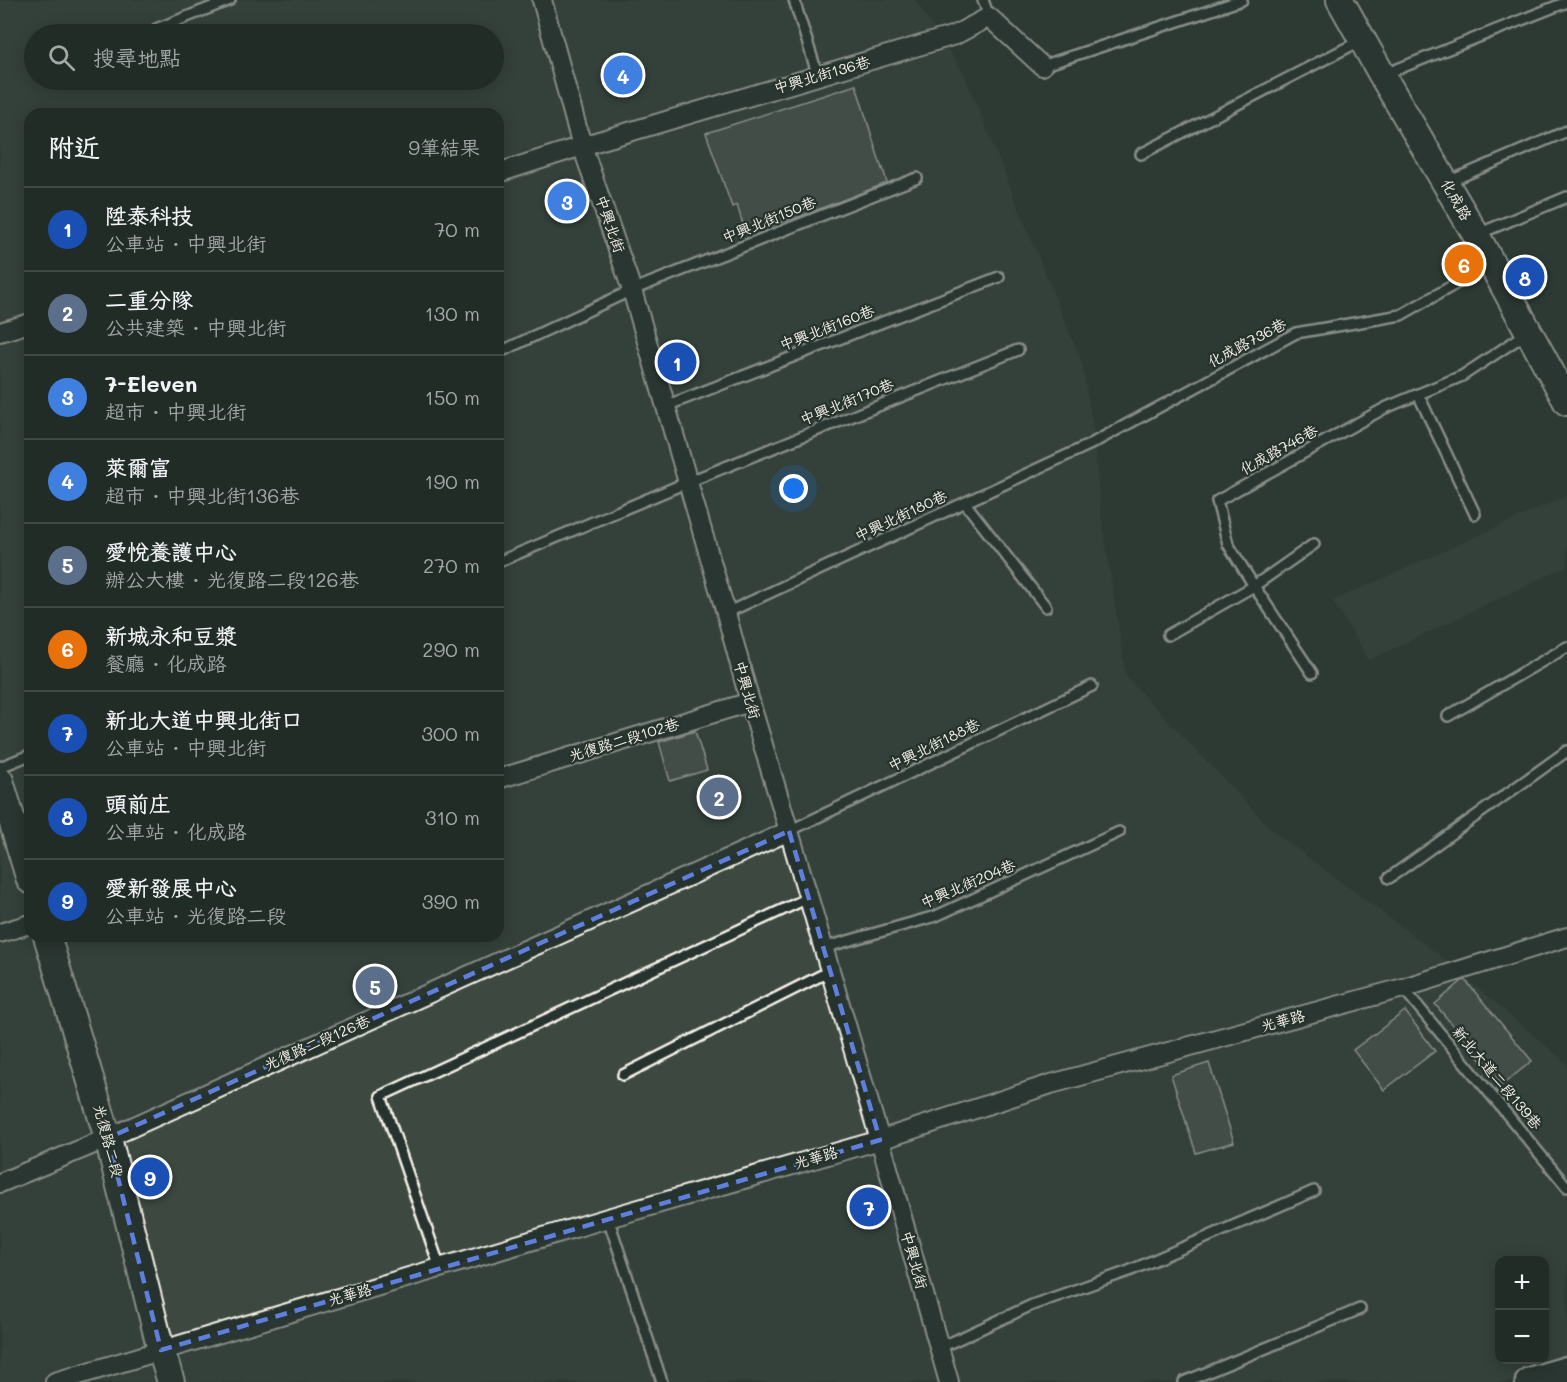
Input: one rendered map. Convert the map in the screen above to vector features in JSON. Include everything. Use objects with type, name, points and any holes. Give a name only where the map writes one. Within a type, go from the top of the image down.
[{"type":"highway","points":[[1561,1382],[1567,1380]]},
{"type":"main road","points":[[1530,1382],[1567,1371]]},
{"type":"street","name":"中興北街","points":[[542,0],[582,146],[632,290],[949,1382]]},
{"type":"street","name":"化成路","points":[[1340,0],[1476,235],[1565,395]]},
{"type":"street","name":"中興北街136巷","points":[[504,170],[955,35],[989,17]]},
{"type":"street","points":[[989,17],[1042,66]]},
{"type":"street","points":[[0,332],[24,324]]},
{"type":"street","name":"光復路二段102巷","points":[[504,777],[750,702]]},
{"type":"street","points":[[0,781],[24,860]]},
{"type":"street","name":"光復路二段126巷","points":[[0,1183],[108,1138],[789,831]]},
{"type":"street","points":[[0,933],[24,926]]},
{"type":"street","name":"光華路","points":[[55,1382],[879,1140],[1051,1084],[1403,988],[1567,937]]},
{"type":"street","name":"光復路二段","points":[[49,942],[108,1138],[171,1382]]},
{"type":"lane","points":[[169,24],[230,0]]},
{"type":"lane","points":[[794,0],[818,76]]},
{"type":"lane","points":[[983,0],[989,17]]},
{"type":"lane","points":[[1042,66],[1242,0]]},
{"type":"lane","points":[[1382,75],[1567,2]]},
{"type":"lane","points":[[1141,154],[1362,40]]},
{"type":"lane","points":[[1446,183],[1567,131]]},
{"type":"lane","name":"中興北街150巷","points":[[504,350],[632,290],[917,178]]},
{"type":"lane","points":[[1476,235],[1567,197]]},
{"type":"lane","name":"化成路736巷","points":[[1089,445],[1296,333],[1401,315],[1492,264]]},
{"type":"lane","name":"中興北街160巷","points":[[666,406],[999,277]]},
{"type":"lane","name":"化成路746巷","points":[[1311,673],[1228,543],[1216,501],[1385,408],[1462,376],[1529,332]]},
{"type":"lane","name":"中興北街170巷","points":[[504,559],[688,482],[1018,350]]},
{"type":"lane","points":[[1418,394],[1475,514]]},
{"type":"lane","name":"中興北街180巷","points":[[726,613],[1089,445]]},
{"type":"lane","points":[[965,503],[1046,607]]},
{"type":"lane","points":[[1168,635],[1254,586],[1314,544]]},
{"type":"lane","points":[[1448,716],[1567,647]]},
{"type":"lane","name":"中興北街188巷","points":[[789,831],[1092,686]]},
{"type":"lane","points":[[1389,878],[1567,751]]},
{"type":"lane","points":[[0,767],[24,757]]},
{"type":"lane","name":"中興北街204巷","points":[[823,948],[936,916],[1119,832]]},
{"type":"lane","points":[[440,1268],[381,1096],[808,898]]},
{"type":"lane","points":[[623,1076],[830,972]]},
{"type":"lane","name":"新北大道二段139巷","points":[[1403,988],[1567,1187]]},
{"type":"lane","points":[[939,1348],[1032,1305],[1129,1270],[1314,1191]]},
{"type":"lane","points":[[608,1218],[662,1382]]},
{"type":"lane","points":[[1184,1382],[1360,1310]]},
{"type":"highlighted area","points":[[789,831],[880,1140],[161,1350],[108,1138]]},
{"type":"shaded area","points":[[0,0],[915,0],[964,74],[1082,364],[1093,429],[1100,508],[1126,677],[1274,832],[1439,955],[1567,1064],[1567,1382],[0,1382]]},
{"type":"shaded area","points":[[1567,496],[1567,566],[1369,660],[1333,601]]},
{"type":"building","points":[[856,85],[887,183],[746,234],[737,205],[732,207],[706,133]]},
{"type":"building","points":[[695,731],[707,770],[670,781],[659,742]]},
{"type":"building","points":[[1465,980],[1532,1061],[1502,1085],[1435,1004]]},
{"type":"building","points":[[1405,1011],[1435,1051],[1384,1090],[1353,1050]]},
{"type":"building","points":[[1209,1063],[1234,1142],[1196,1153],[1171,1075]]},
{"type":"place","name":"萊爾富","points":[[623,75]]},
{"type":"place","name":"7-Eleven","points":[[567,201]]},
{"type":"place","name":"新城永和豆漿","points":[[1464,264]]},
{"type":"place","name":"頭前庄","points":[[1525,277]]},
{"type":"place","name":"陞泰科技","points":[[677,362]]},
{"type":"place","name":"二重分隊","points":[[719,797]]},
{"type":"place","name":"愛悅養護中心","points":[[375,986]]},
{"type":"place","name":"愛新發展中心","points":[[150,1177]]},
{"type":"place","name":"新北大道中興北街口","points":[[869,1207]]}]
